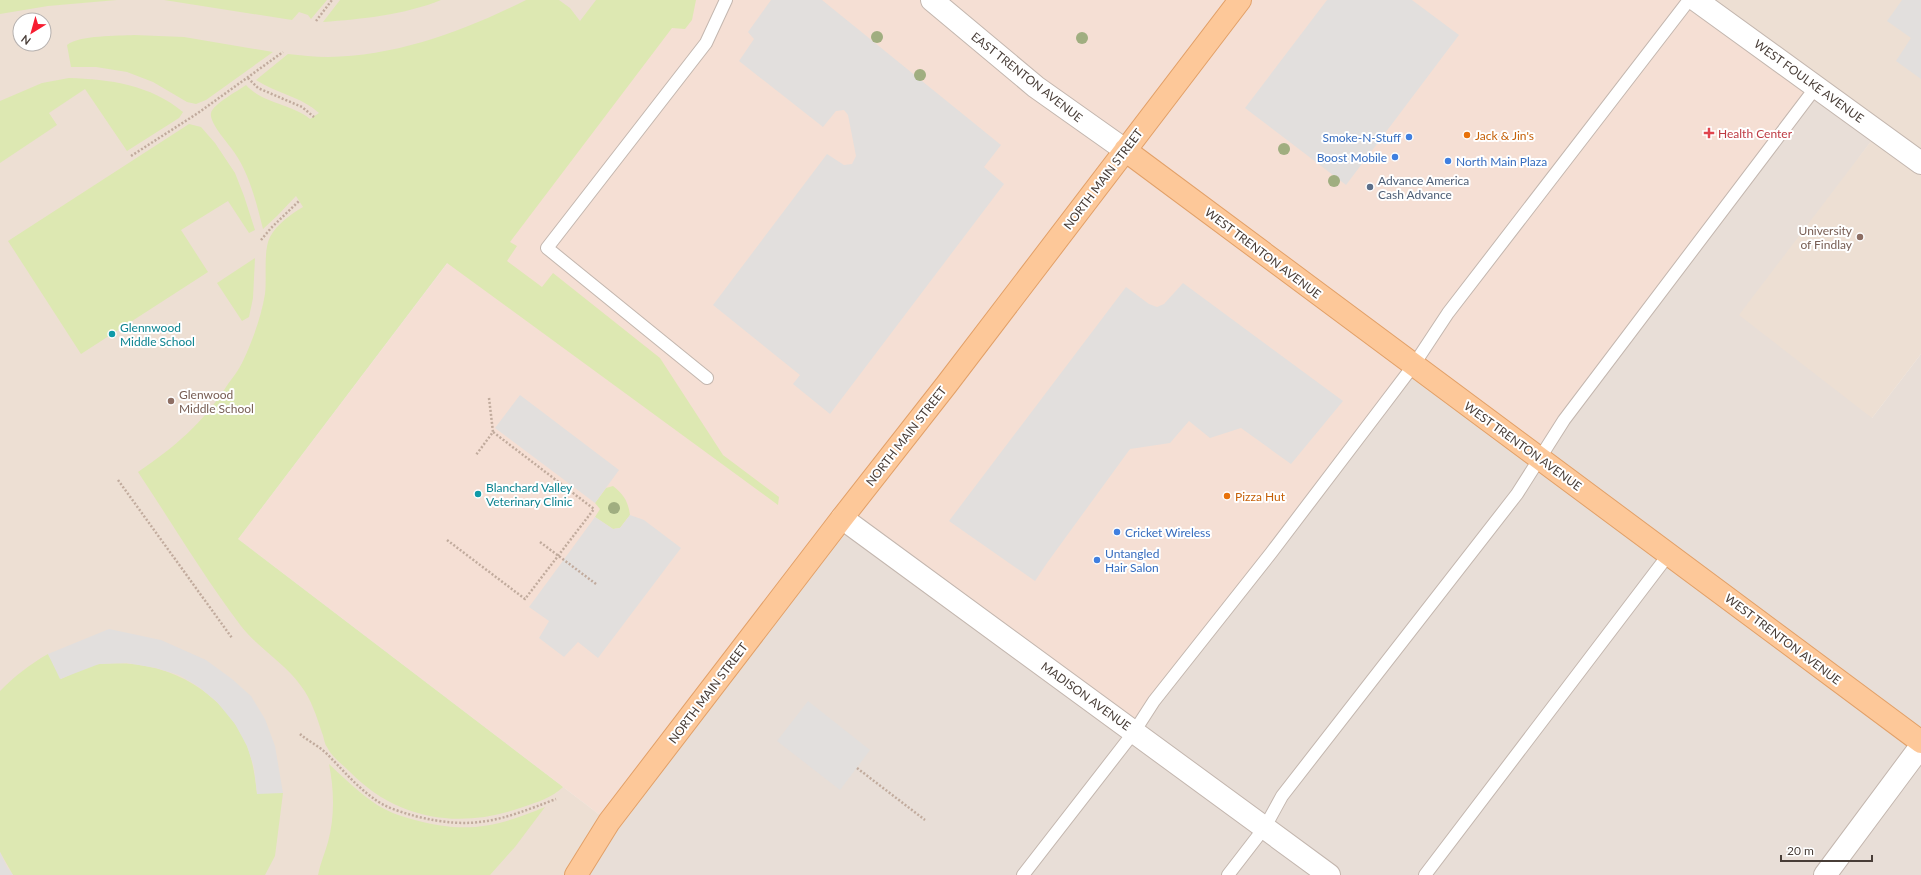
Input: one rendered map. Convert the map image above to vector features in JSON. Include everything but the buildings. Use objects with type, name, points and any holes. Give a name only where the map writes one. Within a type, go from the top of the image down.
[{"type":"main road","name":"NORTH MAIN STREET","points":[[576,875],[609,822],[842,518],[947,384],[1240,0]]},
{"type":"main road","name":"WEST TRENTON AVENUE","points":[[1125,150],[1921,742]]},
{"type":"street","name":"EAST TRENTON AVENUE","points":[[932,0],[1036,87],[1125,150]]},
{"type":"street","name":"WEST FOULKE AVENUE","points":[[1696,0],[1921,163]]},
{"type":"street","name":"MADISON AVENUE","points":[[842,518],[1329,875]]},
{"type":"street","points":[[1825,875],[1921,746]]},
{"type":"lane","points":[[707,378],[547,248],[706,43],[726,0]]},
{"type":"lane","points":[[1023,875],[1134,732],[1154,701],[1271,553],[1414,366],[1448,313],[1689,0]]},
{"type":"lane","points":[[1228,875],[1265,827],[1282,796],[1517,494],[1564,420],[1816,87]]},
{"type":"lane","points":[[1425,875],[1669,554]]},
{"type":"path","points":[[316,21],[332,0]]},
{"type":"path","points":[[131,156],[198,113],[283,52]]},
{"type":"path","points":[[248,78],[258,88],[302,107],[314,117]]},
{"type":"path","points":[[261,240],[271,228],[299,201]]},
{"type":"path","points":[[447,540],[525,599],[594,509],[494,432],[488,398]]},
{"type":"path","points":[[476,455],[494,432]]},
{"type":"path","points":[[118,480],[232,638]]},
{"type":"path","points":[[540,542],[596,584]]},
{"type":"path","points":[[300,734],[326,752],[358,786],[375,800],[408,814],[430,820],[449,824],[489,822],[556,799]]},
{"type":"path","points":[[857,768],[925,820]]},
{"type":"shaded area","name":"Glenwood Middle School","points":[[0,0],[647,0],[238,539],[609,822],[576,875],[0,875]]},
{"type":"shaded area","points":[[647,0],[1683,0],[1816,87],[1539,458],[1416,351],[1134,732],[842,518],[609,822],[238,539]]},
{"type":"shaded area","points":[[771,0],[822,0],[1001,145],[984,167],[1004,184],[830,414],[793,384],[800,375],[713,305],[827,154],[844,165],[852,164],[856,156],[848,115],[844,110],[836,111],[823,127],[739,61],[754,39],[748,32]]},
{"type":"shaded area","points":[[1327,0],[1412,0],[1459,35],[1346,185],[1245,108]]},
{"type":"shaded area","name":"University of Findlay","points":[[1697,0],[1921,0],[1921,354],[1872,418],[1739,315],[1878,132]]},
{"type":"shaded area","points":[[1902,0],[1921,0],[1921,79],[1896,61],[1911,38],[1887,21]]},
{"type":"shaded area","points":[[1816,87],[1878,132],[1858,159],[1872,418],[1921,354],[1921,875],[576,875],[842,518],[1134,732],[1413,366],[1540,458]]},
{"type":"shaded area","points":[[1183,283],[1343,401],[1291,464],[1241,428],[1210,438],[1189,421],[1170,443],[1130,449],[1035,581],[949,521],[1126,287],[1149,304],[1157,307],[1164,304]]},
{"type":"shaded area","points":[[520,395],[619,470],[595,503],[495,428]]},
{"type":"shaded area","points":[[630,515],[644,520],[681,548],[598,658],[578,642],[564,657],[539,638],[549,621],[529,607],[595,517],[613,529],[620,528]]},
{"type":"shaded area","points":[[109,629],[161,640],[206,660],[232,679],[251,696],[265,719],[275,746],[283,793],[257,794],[254,767],[247,746],[235,724],[217,702],[199,687],[179,675],[156,668],[127,663],[99,664],[60,679],[48,654]]},
{"type":"shaded area","points":[[808,701],[870,750],[840,790],[777,741]]},
{"type":"shaded area","points":[[0,852],[7,867],[13,875],[0,875]]},
{"type":"green space","points":[[0,0],[117,0],[48,6],[0,14]]},
{"type":"green space","points":[[164,0],[327,0],[311,19],[308,15],[299,12],[292,20]]},
{"type":"green space","points":[[340,0],[441,0],[398,13],[368,18],[323,22]]},
{"type":"green space","points":[[526,0],[559,0],[570,8],[580,21],[596,0],[696,0],[692,20],[685,29],[672,28],[510,242],[517,246],[507,261],[542,287],[553,273],[660,358],[723,455],[779,497],[778,505],[447,263],[238,539],[563,787],[559,791],[544,799],[499,814],[476,818],[453,819],[430,816],[409,810],[388,801],[368,788],[334,757],[326,745],[313,708],[305,691],[295,678],[241,626],[201,569],[138,472],[164,453],[199,422],[219,398],[239,369],[259,321],[266,288],[267,249],[270,237],[276,228],[303,207],[296,196],[263,229],[248,179],[240,161],[213,122],[211,113],[213,109],[246,85],[261,96],[295,110],[310,119],[319,113],[305,103],[256,80],[288,54],[323,57],[354,56],[405,47],[430,40],[479,22]]},
{"type":"green space","points":[[134,35],[184,37],[273,52],[206,100],[196,104],[187,102],[153,82],[127,72],[96,67],[71,67],[67,45],[80,39]]},
{"type":"green space","points":[[69,78],[99,80],[129,85],[157,95],[183,112],[179,118],[127,151],[85,89],[49,113],[57,125],[0,163],[0,101],[42,83]]},
{"type":"green space","points":[[189,124],[201,127],[215,143],[235,173],[255,230],[249,233],[228,201],[181,230],[208,272],[81,354],[8,241]]},
{"type":"green space","points":[[255,258],[253,298],[249,317],[242,321],[217,283]]},
{"type":"green space","points":[[613,486],[625,499],[630,515],[620,528],[613,529],[595,517],[600,509],[595,503],[606,488]]},
{"type":"green space","points":[[48,654],[61,679],[85,668],[100,664],[123,663],[146,666],[167,672],[187,681],[206,693],[222,707],[236,725],[247,746],[255,775],[257,793],[283,793],[275,856],[265,875],[13,875],[0,852],[0,691],[11,680]]},
{"type":"green space","points":[[329,764],[361,793],[383,808],[404,817],[433,824],[450,827],[466,827],[496,824],[545,807],[515,847],[490,875],[318,875],[328,842],[333,812],[333,793]]},
{"type":"place","name":"Health Center","points":[[1709,133]]},
{"type":"place","name":"Jack & Jin's","points":[[1467,135]]},
{"type":"place","name":"Smoke-N-Stuff","points":[[1409,137]]},
{"type":"place","name":"Boost Mobile","points":[[1395,157]]},
{"type":"place","name":"North Main Plaza","points":[[1448,161]]},
{"type":"place","name":"Advance America Cash Advance","points":[[1370,187]]},
{"type":"place","name":"University of Findlay","points":[[1860,237]]},
{"type":"place","name":"Glennwood Middle School","points":[[112,334]]},
{"type":"place","name":"Glenwood Middle School","points":[[171,401]]},
{"type":"place","name":"Blanchard Valley Veterinary Clinic","points":[[478,494]]},
{"type":"place","name":"Pizza Hut","points":[[1227,496]]},
{"type":"place","name":"Cricket Wireless","points":[[1117,532]]},
{"type":"place","name":"Untangled Hair Salon","points":[[1097,560]]}]
